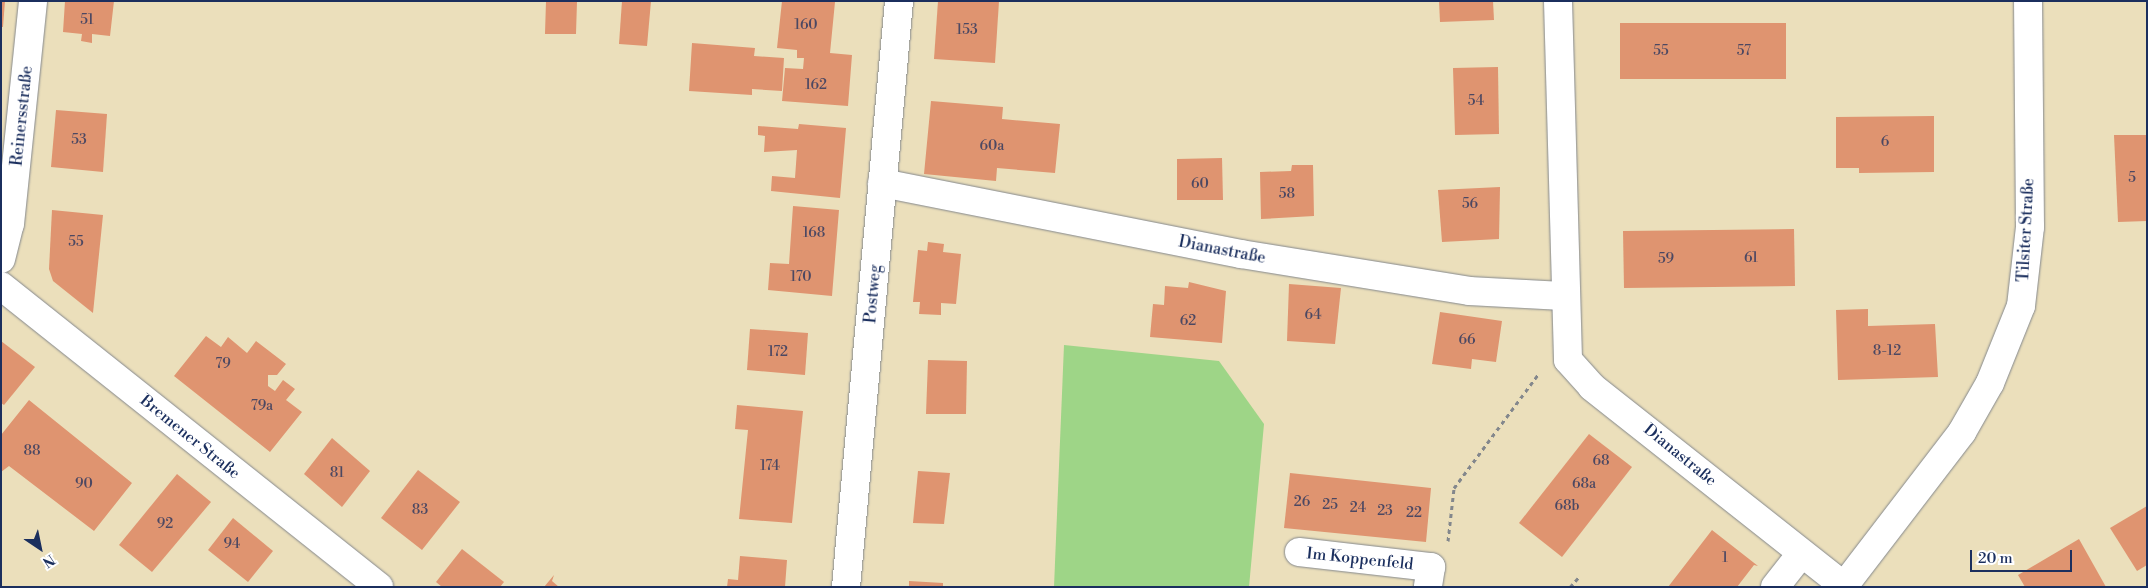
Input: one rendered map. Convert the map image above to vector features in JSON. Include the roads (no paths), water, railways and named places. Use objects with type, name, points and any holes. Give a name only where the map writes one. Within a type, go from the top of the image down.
[{"type":"street","name":"Reinersstraße","points":[[1,260],[10,224],[33,1]]},
{"type":"street","name":"Postweg","points":[[846,587],[898,1]]},
{"type":"street","points":[[1558,1],[1564,296]]},
{"type":"street","name":"Tilsiter Straße","points":[[1845,586],[1962,432],[1990,383],[2020,306],[2030,227],[2028,1]]},
{"type":"street","name":"Dianastraße","points":[[882,183],[1250,256],[1469,291],[1564,296],[1568,360],[1592,387],[1801,554],[1845,586]]},
{"type":"street","name":"Bremener Straße","points":[[1,286],[379,587]]},
{"type":"street","name":"Im Koppenfeld","points":[[1299,552],[1430,577]]},
{"type":"street","points":[[1774,587],[1801,554]]}]
